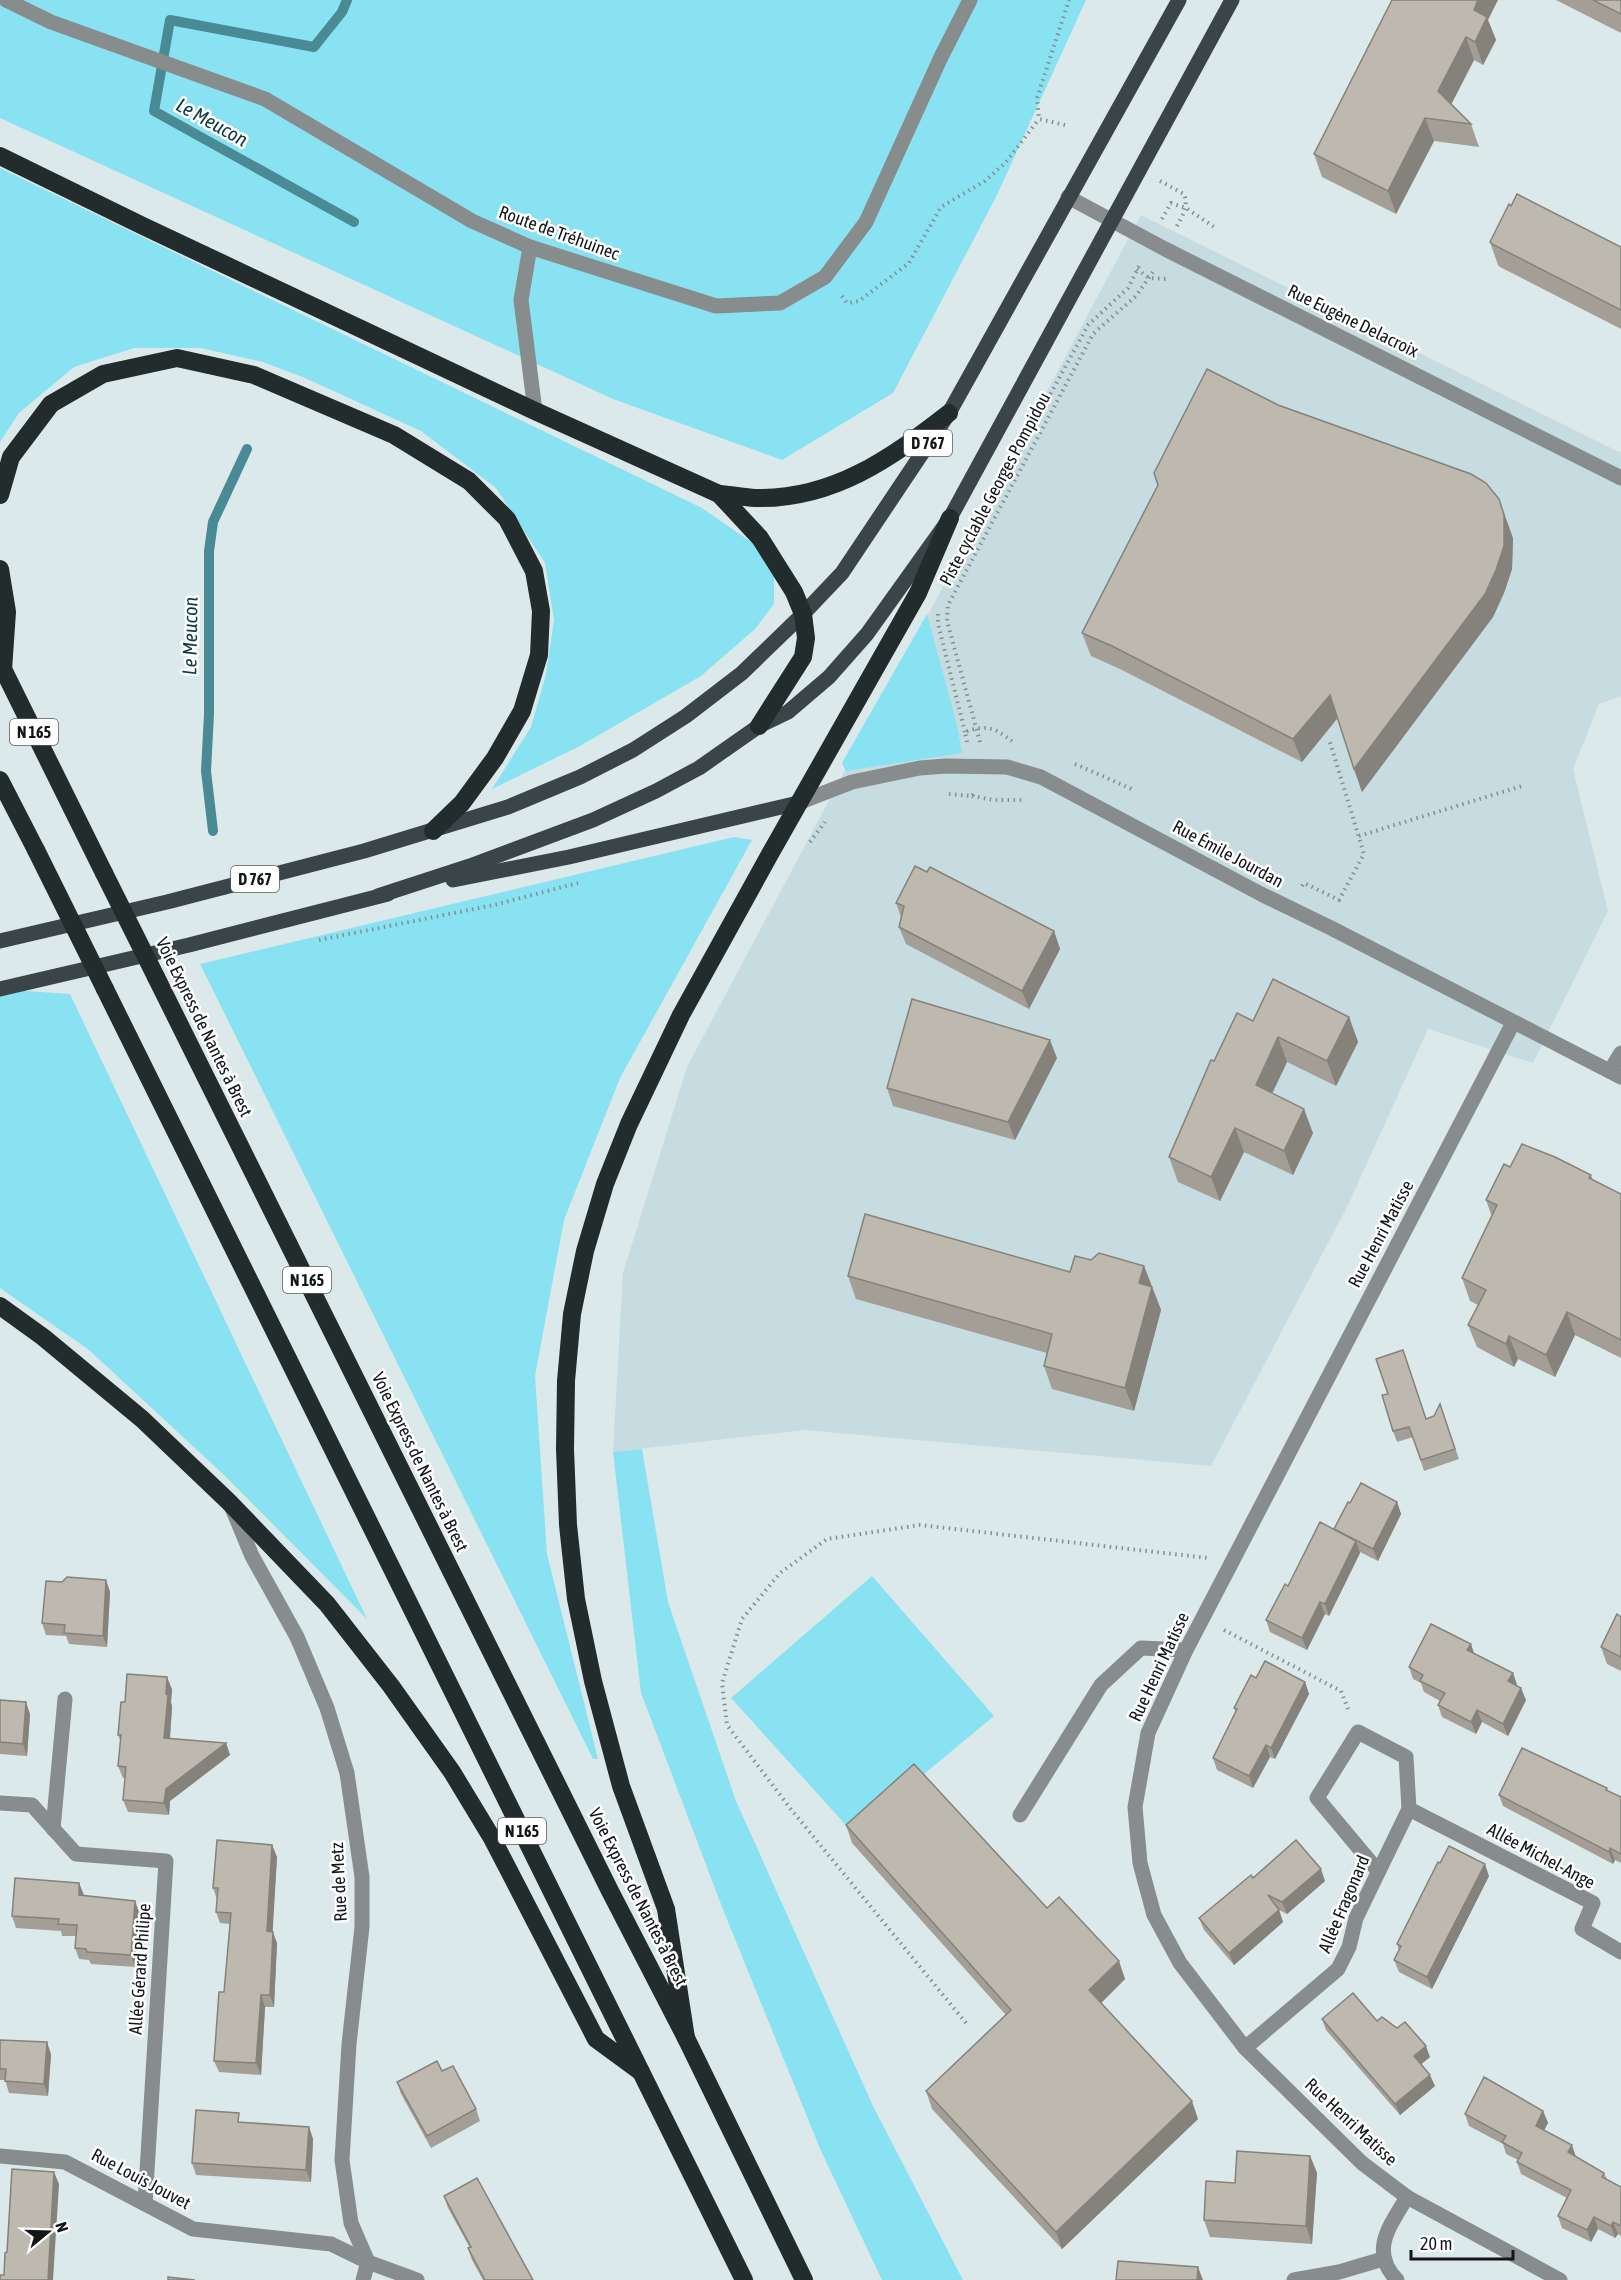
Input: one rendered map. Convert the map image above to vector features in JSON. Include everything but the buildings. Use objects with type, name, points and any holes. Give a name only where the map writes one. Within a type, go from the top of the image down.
[{"type":"highway","points":[[0,156],[535,411],[719,494],[757,498],[795,495],[831,485],[862,473],[901,450],[949,413]]},
{"type":"highway","points":[[0,495],[11,457],[51,404],[103,374],[177,358],[254,375],[394,435],[469,481],[507,519],[534,571],[541,611],[539,655],[522,711],[495,758],[462,803],[432,831]]},
{"type":"highway","points":[[719,494],[760,537],[794,592],[803,614],[806,638],[803,657],[759,726]]},
{"type":"highway","points":[[686,2038],[666,1909],[621,1786],[593,1680],[576,1599],[568,1524],[565,1449],[566,1381],[572,1314],[585,1251],[605,1184],[628,1124],[681,1015],[918,593],[950,518]]},
{"type":"highway","points":[[0,569],[7,612],[2,666]]},
{"type":"highway","name":"Voie Express de Nantes à Brest","points":[[2,666],[605,1880],[686,2038],[804,2280]]},
{"type":"highway","name":"N 165","points":[[0,780],[744,2280]]},
{"type":"highway","points":[[0,806],[20,820]]},
{"type":"highway","points":[[0,1306],[43,1337],[142,1419],[229,1502],[327,1604],[391,1686],[452,1772],[492,1838],[596,2039],[643,2074]]},
{"type":"main road","name":"D 767","points":[[0,941],[167,902],[364,851],[508,807],[580,777],[633,750],[686,716],[742,673],[842,573],[949,413],[1179,0]]},
{"type":"main road","points":[[378,896],[470,866],[593,820],[656,791],[699,768],[759,726],[788,712],[829,677],[867,634],[950,518],[1232,0]]},
{"type":"main road","points":[[0,990],[189,945],[378,896],[569,857],[798,803]]},
{"type":"street","name":"Route de Tréhuinec","points":[[6,0],[51,22],[265,99],[472,221],[530,247],[716,306],[780,303],[825,277],[866,222],[941,57],[970,0]]},
{"type":"street","name":"Rue Eugène Delacroix","points":[[1068,197],[1151,242],[1621,478]]},
{"type":"street","points":[[530,247],[521,300],[535,411]]},
{"type":"street","name":"Rue Émile Jourdan","points":[[798,803],[852,782],[920,768],[1007,767],[1041,777],[1291,909],[1616,1074]]},
{"type":"street","name":"Rue Henri Matisse","points":[[1513,1023],[1186,1650],[1148,1733],[1135,1807],[1140,1863],[1154,1916],[1175,1953],[1245,2048],[1362,2163],[1407,2198],[1560,2280]]},
{"type":"street","points":[[1616,1074],[1621,1053]]},
{"type":"street","name":"Rue de Metz","points":[[229,1502],[252,1556],[297,1637],[327,1708],[347,1773],[362,1877],[362,1927],[349,2044],[342,2160],[351,2223],[368,2262]]},
{"type":"street","points":[[1020,1815],[1101,1685],[1141,1648],[1186,1650]]},
{"type":"street","points":[[53,1829],[65,1699]]},
{"type":"street","points":[[1378,1871],[1317,1798],[1358,1732],[1406,1757],[1409,1809]]},
{"type":"street","name":"Allée Gérard Philipe","points":[[0,1803],[32,1805],[76,1854],[166,1862],[145,2204]]},
{"type":"street","name":"Allée Fragonard","points":[[1245,2048],[1338,1969],[1349,1947],[1356,1918],[1409,1809]]},
{"type":"street","name":"Allée Michel-Ange","points":[[1409,1809],[1593,1903],[1582,1929],[1621,1952]]},
{"type":"street","name":"Rue Louis Jouvet","points":[[0,2156],[65,2162],[193,2229],[332,2244],[368,2262],[417,2280]]},
{"type":"street","points":[[1397,2280],[1389,2272],[1383,2259],[1382,2246],[1407,2198]]},
{"type":"street","points":[[1294,2280],[1339,2272],[1383,2259]]},
{"type":"street","points":[[363,2280],[368,2262]]},
{"type":"path","points":[[825,277],[848,303],[859,301],[909,263],[942,207],[985,181],[1006,162],[1039,119],[1037,98],[1069,0]]},
{"type":"path","points":[[1039,119],[1065,125]]},
{"type":"path","points":[[1161,181],[1184,194],[1186,208],[1179,223]]},
{"type":"path","points":[[970,541],[1088,325],[1128,288],[1171,203],[1186,208],[1214,227]]},
{"type":"path","name":"Piste cyclable Georges Pompidou","points":[[981,747],[947,621],[948,605],[1093,334],[1136,296],[1158,264]]},
{"type":"path","points":[[1137,269],[1149,278],[1178,280]]},
{"type":"path","points":[[938,609],[938,624],[965,732]]},
{"type":"path","points":[[1291,909],[1304,883],[1339,900],[1364,854],[1329,738]]},
{"type":"path","points":[[1359,836],[1522,786]]},
{"type":"path","points":[[972,796],[978,788]]},
{"type":"path","points":[[970,790],[972,796]]},
{"type":"path","points":[[940,793],[994,800],[1030,800]]},
{"type":"path","points":[[806,848],[823,823],[832,817]]},
{"type":"path","points":[[966,2023],[790,1808],[727,1725],[722,1683],[742,1620],[780,1573],[827,1539],[920,1525],[1232,1561]]},
{"type":"path","points":[[1202,1619],[1341,1692],[1358,1732]]},
{"type":"shaded area","points":[[0,0],[1086,0],[997,195],[893,393],[782,460],[613,399],[0,118]]},
{"type":"shaded area","points":[[0,168],[702,508],[754,544],[774,577],[774,604],[755,629],[701,676],[580,746],[492,789],[531,727],[546,674],[554,620],[545,563],[496,488],[421,431],[305,378],[263,362],[201,348],[134,348],[74,367],[19,413],[0,442]]},
{"type":"shaded area","points":[[1141,215],[1621,453],[1621,696],[1599,704],[1573,769],[1608,911],[1533,1063],[1428,1029],[1348,1205],[1211,1466],[804,1430],[613,1452],[623,1273],[687,1067]]},
{"type":"shaded area","points":[[927,614],[957,725],[962,753],[846,771],[842,763]]},
{"type":"shaded area","points":[[734,837],[752,840],[620,1078],[564,1220],[535,1376],[547,1554],[598,1759],[593,1759],[200,964]]},
{"type":"shaded area","points":[[13,990],[70,994],[367,1619],[223,1474],[89,1350],[0,1288],[0,994]]},
{"type":"shaded area","points":[[642,1449],[668,1602],[736,1801],[873,2106],[963,2280],[882,2280],[821,2151],[722,1907],[641,1693],[613,1452]]},
{"type":"shaded area","points":[[872,1576],[994,1716],[853,1833],[731,1698]]},
{"type":"waterway","name":"Le Meucon","points":[[347,0],[342,12],[314,47],[170,20],[154,111],[354,222]]},
{"type":"waterway","name":"Le Meucon","points":[[213,831],[206,771],[209,714],[209,551],[213,522],[247,449]]}]
